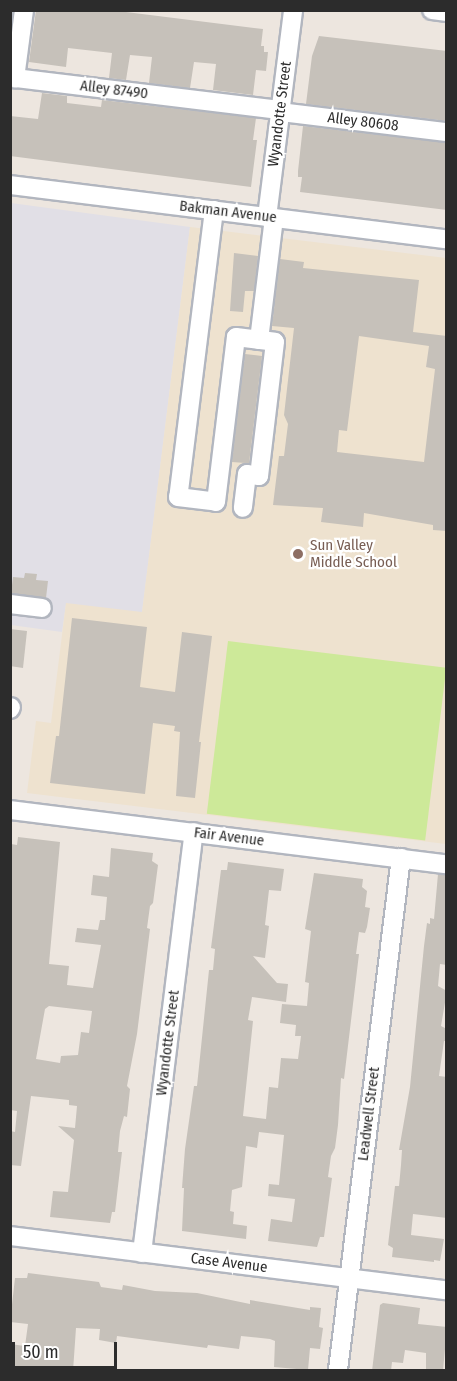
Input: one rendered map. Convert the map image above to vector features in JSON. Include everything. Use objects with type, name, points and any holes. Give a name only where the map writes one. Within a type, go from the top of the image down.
[{"type":"street","name":"Alley 87490","points":[[24,10],[13,78],[280,111]]},
{"type":"street","name":"Wyandotte Street","points":[[259,340],[280,111],[293,10]]},
{"type":"street","points":[[432,10],[447,12]]},
{"type":"street","name":"Alley 80608","points":[[280,111],[447,132]]},
{"type":"street","name":"Bakman Avenue","points":[[10,185],[447,239]]},
{"type":"street","points":[[214,210],[178,497],[216,502],[236,337],[275,342],[259,476],[247,474],[243,508]]},
{"type":"street","points":[[10,604],[42,608]]},
{"type":"street","name":"Fair Avenue","points":[[10,810],[447,864]]},
{"type":"street","name":"Wyandotte Street","points":[[142,1253],[194,832]]},
{"type":"street","name":"Leadwell Street","points":[[338,1371],[401,858]]},
{"type":"street","name":"Case Avenue","points":[[10,1236],[447,1290]]},
{"type":"shaded area","points":[[11,203],[190,227],[142,613],[66,604],[62,632],[11,625]]},
{"type":"shaded area","name":"Sun Valley Middle School","points":[[190,227],[446,258],[446,844],[27,793],[36,721],[51,723],[66,603],[142,612]]},
{"type":"green space","points":[[228,641],[446,668],[425,841],[207,814]]},
{"type":"building","points":[[36,10],[110,10],[263,29],[261,46],[264,46],[264,52],[268,52],[266,71],[256,70],[253,95],[213,90],[216,64],[194,62],[190,88],[149,83],[152,57],[130,55],[126,80],[109,78],[112,53],[68,48],[66,67],[29,62]]},
{"type":"building","points":[[319,36],[447,51],[447,121],[306,104],[312,56]]},
{"type":"building","points":[[42,93],[67,96],[67,103],[101,107],[102,100],[256,118],[253,140],[257,140],[251,187],[10,156],[10,116],[38,119]]},
{"type":"building","points":[[303,126],[447,143],[447,210],[300,192],[302,177],[298,177],[298,171]]},
{"type":"building","points":[[234,253],[258,256],[254,291],[245,291],[243,312],[230,311]]},
{"type":"building","points":[[280,259],[304,262],[303,268],[419,280],[413,332],[447,336],[447,531],[433,530],[433,525],[364,513],[363,527],[321,522],[323,508],[273,505],[279,456],[284,456],[288,424],[284,415],[294,328],[272,326]],"holes":[[[359,336],[429,346],[426,367],[435,369],[424,462],[337,452],[339,430],[347,431]]]},
{"type":"building","points":[[245,354],[262,356],[249,463],[232,462]]},
{"type":"building","points":[[25,573],[37,574],[36,580],[48,581],[46,598],[11,593],[13,577],[24,578]]},
{"type":"building","points":[[72,618],[147,627],[140,687],[175,692],[182,632],[212,636],[199,742],[201,742],[195,798],[176,796],[180,732],[174,731],[175,726],[153,723],[145,794],[50,783],[56,736],[59,736]]},
{"type":"building","points":[[10,629],[27,631],[23,668],[10,666]]},
{"type":"building","points":[[18,837],[60,842],[49,964],[69,966],[67,985],[93,988],[101,945],[75,942],[77,928],[98,930],[100,920],[105,920],[107,897],[91,895],[93,875],[109,877],[111,848],[153,853],[152,861],[158,865],[147,928],[150,929],[137,1034],[127,1086],[130,1089],[127,1117],[124,1116],[120,1131],[118,1152],[122,1152],[115,1212],[112,1212],[110,1223],[50,1217],[53,1191],[68,1192],[74,1140],[58,1126],[75,1128],[77,1106],[69,1105],[69,1100],[31,1096],[21,1166],[10,1165],[10,1131],[15,1132],[17,1111],[10,1110],[10,850],[11,844],[17,845]],"holes":[[[49,1006],[92,1011],[89,1033],[81,1032],[78,1055],[61,1056],[60,1063],[36,1059],[45,1009]]]},
{"type":"building","points":[[228,862],[284,869],[281,891],[269,890],[265,925],[269,926],[265,958],[253,956],[277,983],[288,984],[286,1002],[252,997],[248,1020],[253,1021],[243,1116],[266,1119],[269,1087],[278,1088],[281,1058],[298,1059],[301,1036],[295,1036],[296,1025],[280,1023],[282,1004],[307,1006],[309,983],[305,982],[311,931],[305,929],[314,873],[363,879],[362,887],[367,891],[365,907],[370,908],[365,933],[359,932],[356,954],[359,954],[344,1079],[341,1078],[335,1148],[331,1156],[328,1177],[332,1178],[324,1237],[320,1237],[317,1247],[268,1241],[271,1219],[292,1222],[295,1199],[268,1196],[269,1184],[279,1185],[284,1135],[259,1132],[257,1148],[246,1146],[242,1187],[232,1190],[230,1211],[234,1212],[233,1224],[247,1226],[246,1239],[182,1231],[185,1149],[194,1086],[197,1086],[209,970],[213,970],[215,949],[211,948],[221,870],[227,870]]},
{"type":"building","points":[[438,874],[447,875],[447,965],[440,964],[438,986],[447,991],[441,1026],[447,1029],[447,1041],[444,1041],[439,1076],[447,1077],[447,1218],[413,1214],[411,1235],[444,1239],[440,1261],[434,1260],[434,1262],[392,1257],[393,1248],[388,1245],[395,1186],[399,1186],[402,1150],[399,1150],[410,1087],[427,923],[430,924],[430,918],[434,919]]},
{"type":"building","points":[[28,1273],[99,1282],[101,1287],[122,1290],[123,1285],[155,1291],[197,1293],[250,1304],[250,1300],[310,1310],[310,1307],[321,1308],[319,1327],[323,1328],[320,1349],[310,1348],[308,1370],[274,1367],[275,1341],[270,1339],[241,1336],[239,1349],[208,1345],[207,1348],[117,1336],[116,1343],[99,1340],[100,1329],[76,1328],[73,1371],[10,1367],[10,1344],[25,1346],[28,1324],[10,1322],[15,1278],[27,1278]]},
{"type":"building","points":[[383,1303],[420,1308],[418,1324],[447,1327],[443,1371],[426,1371],[426,1353],[405,1350],[403,1363],[392,1362],[391,1371],[372,1371],[380,1305]]},
{"type":"place","name":"Sun Valley Middle School","points":[[298,554]]}]
